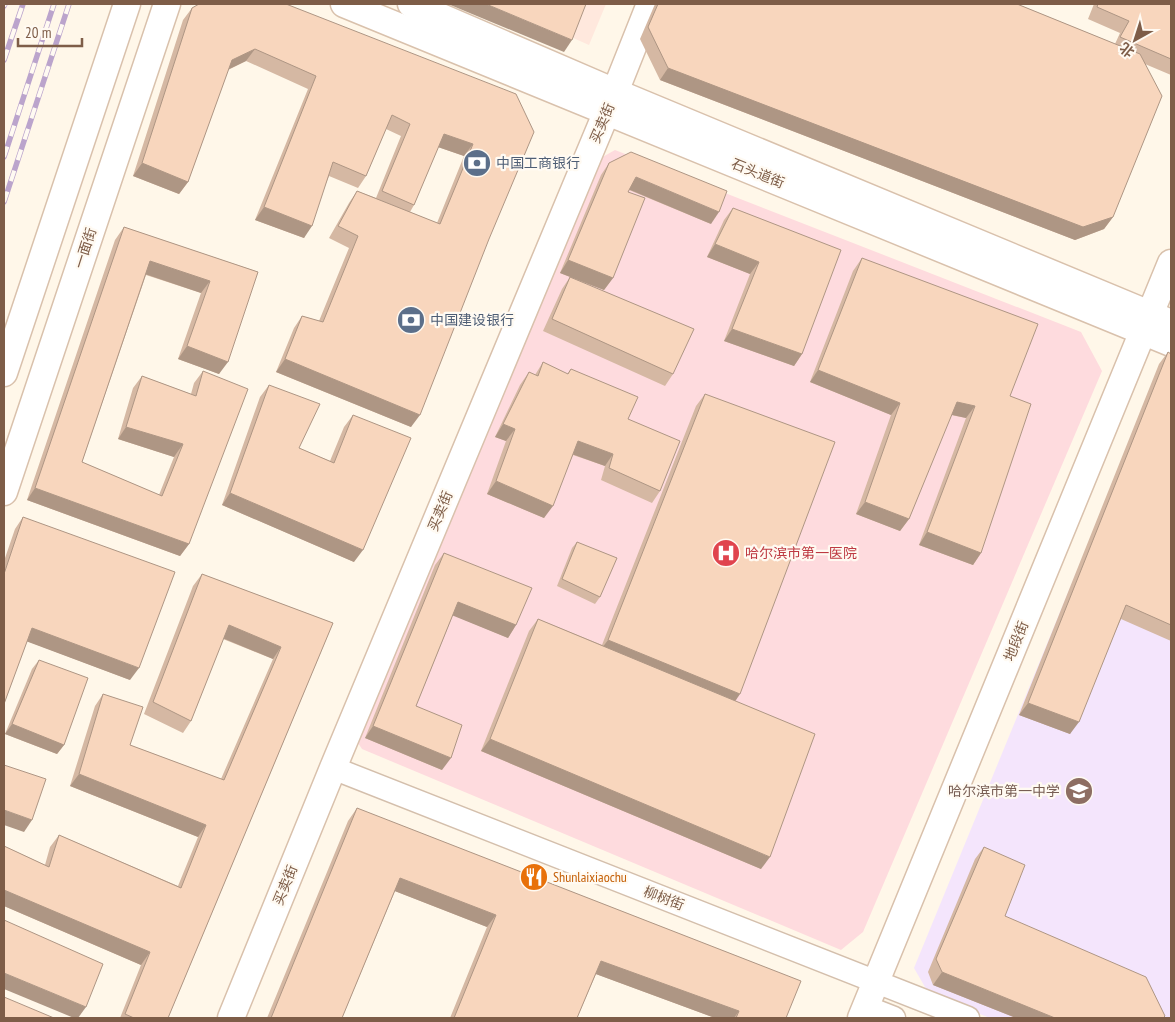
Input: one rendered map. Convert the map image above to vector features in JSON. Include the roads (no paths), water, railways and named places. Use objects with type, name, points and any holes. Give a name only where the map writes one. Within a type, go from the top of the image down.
[{"type":"main road","points":[[4,373],[128,4]]},
{"type":"main road","name":"一面街","points":[[4,492],[167,4]]},
{"type":"main road","name":"石头道街","points":[[344,4],[611,102],[1155,323],[1171,343]]},
{"type":"main road","name":"石头道街","points":[[411,4],[611,102]]},
{"type":"main road","name":"买卖街","points":[[231,1018],[650,4]]},
{"type":"main road","name":"地段街","points":[[864,1013],[1155,323],[1171,263]]},
{"type":"street","name":"柳树街","points":[[333,768],[968,1018]]},
{"type":"street","points":[[864,1013],[894,1018]]},
{"type":"railway","points":[[4,60],[23,4]]},
{"type":"railway","points":[[4,157],[54,4]]},
{"type":"railway","points":[[4,202],[69,4]]},
{"type":"place","name":"中国工商银行","points":[[477,163]]},
{"type":"place","name":"中国建设银行","points":[[411,320]]},
{"type":"place","name":"哈尔滨市第一医院","points":[[726,553]]},
{"type":"place","name":"哈尔滨市第一中学","points":[[1079,791]]},
{"type":"place","name":"Shunlaixiaochu","points":[[534,877]]}]
